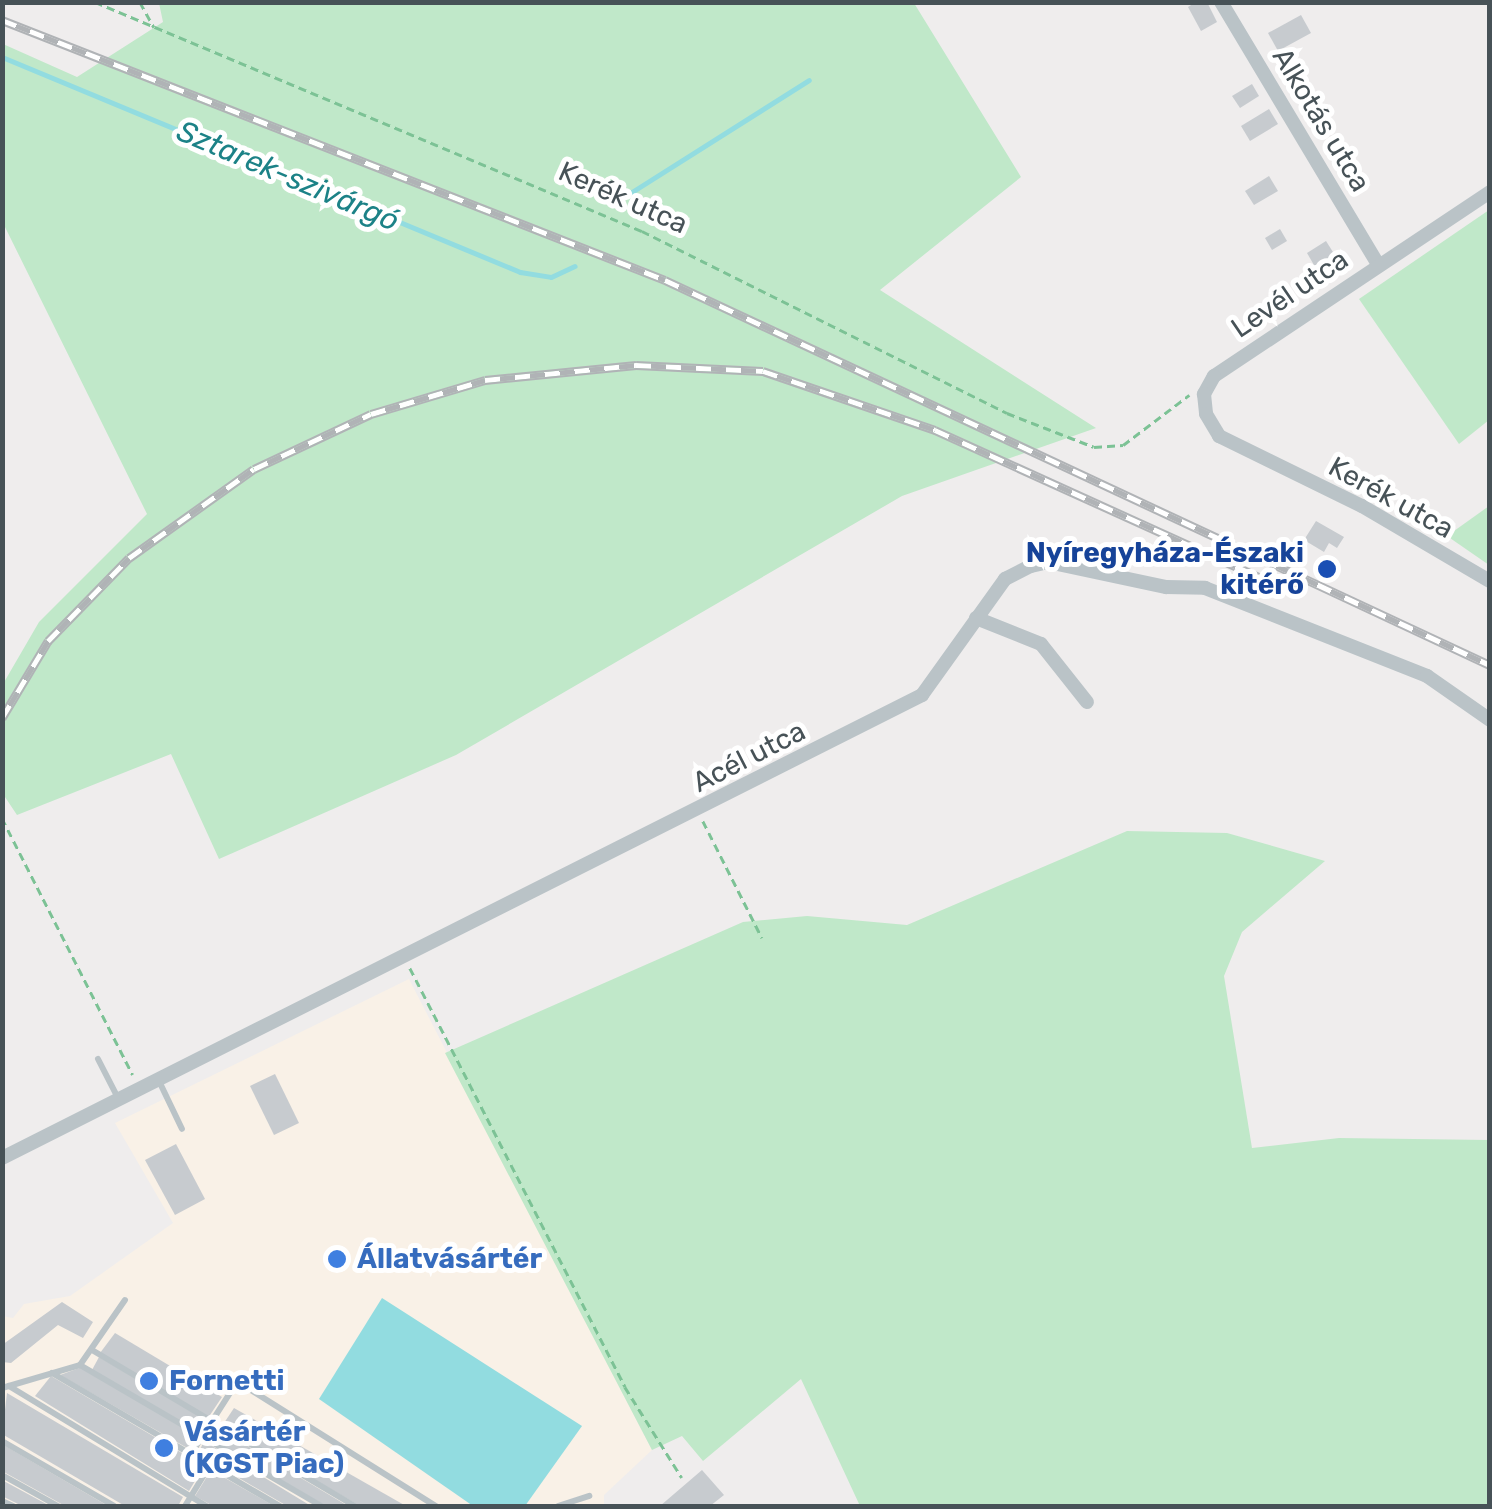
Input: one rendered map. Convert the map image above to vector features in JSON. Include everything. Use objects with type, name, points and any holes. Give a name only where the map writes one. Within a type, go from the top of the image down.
[{"type":"street","name":"Alkotás utca","points":[[1221,2],[1378,264]]},
{"type":"street","name":"Levél utca","points":[[1214,376],[1490,192]]},
{"type":"street","name":"Kerék utca","points":[[1214,376],[1204,394],[1206,414],[1219,436],[1362,506],[1490,581]]},
{"type":"street","name":"Acél utca","points":[[2,1158],[700,810],[922,694],[1005,579],[1048,562],[1151,585],[1205,588],[1427,676],[1490,720]]},
{"type":"street","points":[[976,618],[1041,644],[1088,702]]},
{"type":"lane","points":[[98,1060],[119,1100]]},
{"type":"lane","points":[[159,1080],[182,1129]]},
{"type":"lane","points":[[6,1387],[80,1364],[125,1300]]},
{"type":"lane","points":[[92,1350],[355,1506]]},
{"type":"lane","points":[[80,1364],[321,1506]]},
{"type":"lane","points":[[52,1373],[280,1506]]},
{"type":"lane","points":[[238,1382],[436,1506]]},
{"type":"lane","points":[[6,1387],[206,1506]]},
{"type":"lane","points":[[190,1454],[232,1390]]},
{"type":"lane","points":[[2,1441],[114,1506]]},
{"type":"lane","points":[[185,1506],[210,1466]]},
{"type":"lane","points":[[2,1475],[58,1506]]},
{"type":"lane","points":[[558,1506],[589,1496]]},
{"type":"lane","points":[[2,1501],[13,1506]]},
{"type":"path","name":"Kerék utca","points":[[95,2],[642,231],[1007,412],[1094,448],[1123,445],[1214,376]]},
{"type":"path","points":[[140,2],[154,27]]},
{"type":"path","points":[[700,810],[762,938]]},
{"type":"path","points":[[2,818],[140,1090]]},
{"type":"path","points":[[404,958],[625,1387],[682,1478]]},
{"type":"shaded area","name":"Állatvásártér","points":[[409,979],[652,1450],[604,1495],[604,1506],[3,1506],[2,1316],[13,1318],[24,1304],[70,1296],[173,1223],[115,1123]]},
{"type":"green space","points":[[159,3],[914,3],[1021,177],[880,290],[1096,428],[902,496],[456,755],[219,859],[171,754],[17,815],[3,794],[3,684],[39,622],[147,514],[3,223],[3,44],[77,77],[163,22]]},
{"type":"green space","points":[[1489,210],[1489,420],[1459,444],[1359,299]]},
{"type":"green space","points":[[1489,506],[1489,565],[1447,536]]},
{"type":"green space","points":[[1127,831],[1227,833],[1325,861],[1242,932],[1224,976],[1252,1148],[1339,1138],[1489,1140],[1489,1506],[860,1506],[801,1379],[703,1461],[682,1436],[652,1450],[445,1053],[743,922],[807,916],[907,925]]},
{"type":"water","points":[[382,1298],[582,1426],[525,1506],[473,1506],[319,1399]]},
{"type":"building","points":[[1207,2],[1217,22],[1201,31],[1188,7]]},
{"type":"building","points":[[1301,15],[1311,33],[1278,51],[1268,33]]},
{"type":"building","points":[[1252,84],[1259,96],[1240,108],[1232,96]]},
{"type":"building","points":[[1269,109],[1278,124],[1250,141],[1241,126]]},
{"type":"building","points":[[1269,176],[1278,191],[1254,205],[1245,191]]},
{"type":"building","points":[[1280,229],[1287,241],[1272,250],[1265,238]]},
{"type":"building","points":[[1326,241],[1338,260],[1318,272],[1307,253]]},
{"type":"building","points":[[1316,521],[1344,537],[1337,548],[1329,543],[1324,552],[1304,540]]},
{"type":"building","points":[[275,1074],[299,1123],[274,1135],[250,1086]]},
{"type":"building","points":[[176,1144],[205,1199],[175,1215],[145,1160]]},
{"type":"building","points":[[62,1302],[93,1322],[83,1338],[58,1325],[11,1363],[2,1362],[2,1345]]},
{"type":"building","points":[[115,1333],[222,1397],[208,1418],[100,1353]]},
{"type":"building","points":[[99,1357],[204,1418],[196,1432],[92,1370]]},
{"type":"building","points":[[82,1367],[197,1436],[189,1449],[60,1375]]},
{"type":"building","points":[[51,1376],[204,1466],[189,1491],[35,1396]]},
{"type":"building","points":[[7,1393],[183,1497],[178,1506],[125,1506],[2,1434]]},
{"type":"building","points":[[234,1408],[406,1506],[360,1506],[222,1426]]},
{"type":"building","points":[[214,1426],[348,1506],[326,1506],[207,1437]]},
{"type":"building","points":[[204,1441],[311,1506],[287,1506],[198,1454]]},
{"type":"building","points":[[2,1444],[108,1506],[65,1506],[2,1471]]},
{"type":"building","points":[[211,1470],[274,1506],[213,1506],[195,1496]]},
{"type":"building","points":[[702,1470],[724,1495],[710,1506],[660,1506]]},
{"type":"building","points":[[2,1480],[50,1506],[22,1506],[2,1496]]},
{"type":"waterway","name":"Sztarek-szivárgó","points":[[2,57],[520,272],[551,277],[575,266]]},
{"type":"waterway","name":"Sztarek-szivárgó","points":[[627,195],[809,80]]},
{"type":"railway","points":[[2,20],[665,280],[1490,665]]},
{"type":"railway","points":[[2,718],[48,641],[129,558],[254,469],[371,414],[485,380],[636,365],[763,371],[935,430],[1286,589]]},
{"type":"place","name":"Nyíregyháza-Északi kitérő","points":[[1327,569]]},
{"type":"place","name":"Állatvásártér","points":[[337,1259]]},
{"type":"place","name":"Fornetti","points":[[149,1381]]},
{"type":"place","name":"Vásártér (KGST Piac)","points":[[164,1448]]}]
